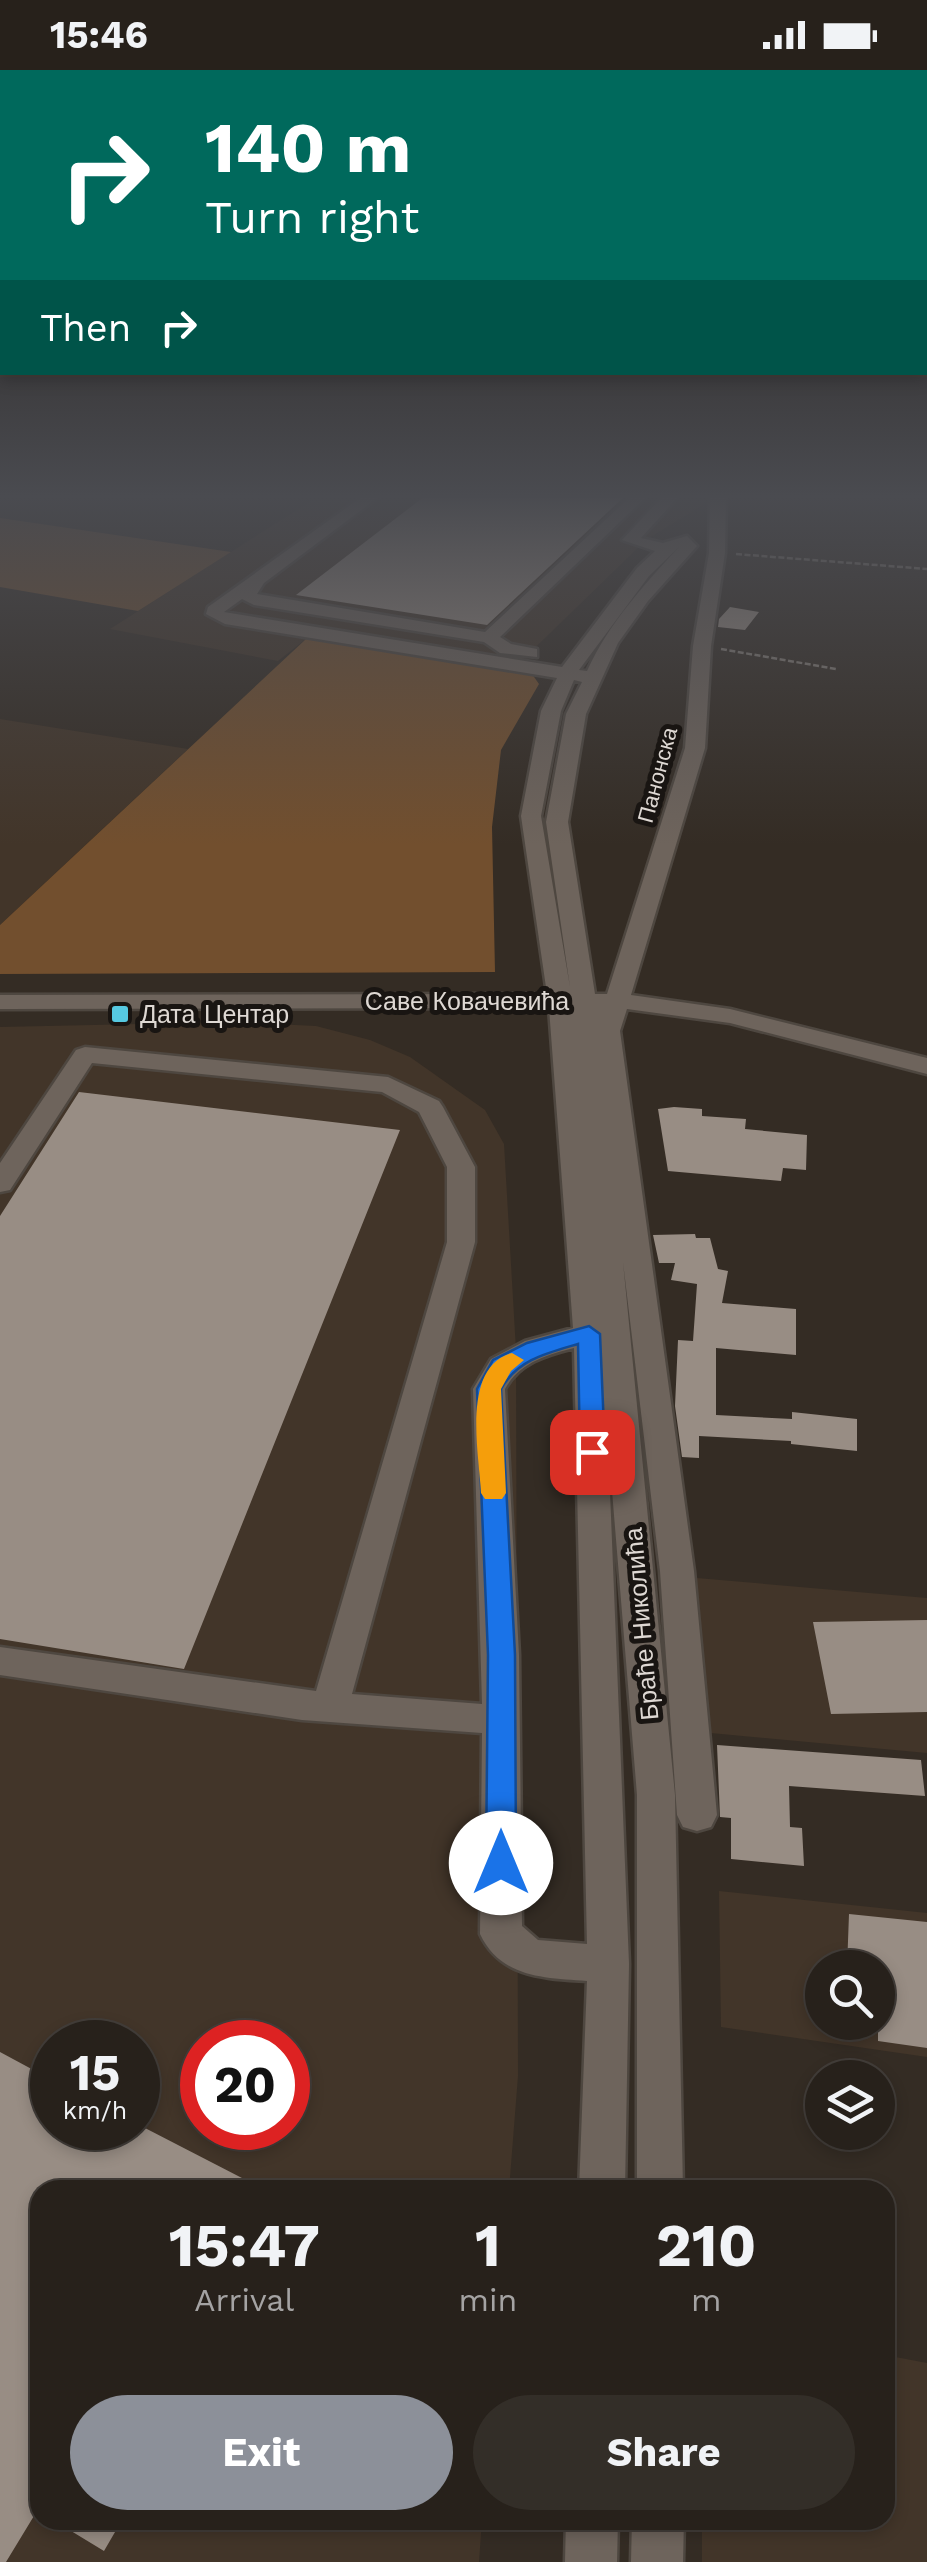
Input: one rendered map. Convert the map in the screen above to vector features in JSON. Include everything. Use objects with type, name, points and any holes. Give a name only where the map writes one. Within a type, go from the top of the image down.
[{"type":"street","points":[[214,612],[226,619],[596,671]]},
{"type":"street","points":[[330,612],[513,643],[572,667]]},
{"type":"street","points":[[490,638],[517,612]]},
{"type":"street","points":[[609,612],[572,667],[552,711],[532,816],[587,1001],[608,1031],[677,1571],[697,1815]]},
{"type":"street","points":[[587,1001],[557,822],[576,714],[609,643],[632,612]]},
{"type":"street","name":"Панонска","points":[[587,1001],[695,748],[707,612]]},
{"type":"street","points":[[374,633],[479,649],[513,643]]},
{"type":"street","name":"Саве Ковачевића","points":[[0,1002],[587,1001],[730,1016],[927,1066]]},
{"type":"street","name":"Браће Николића","points":[[587,1001],[563,1020],[589,1334],[608,1964],[602,2180]]},
{"type":"street","name":"Браће Николића","points":[[587,1001],[656,1795],[660,2180]]},
{"type":"street","points":[[0,1184],[85,1054],[388,1085],[430,1106],[461,1167],[461,1242],[330,1707]]},
{"type":"street","points":[[589,1334],[536,1348],[502,1366],[489,1389],[501,1720],[501,1934],[529,1958],[608,1964]]},
{"type":"street","points":[[0,1661],[330,1707],[501,1720]]},
{"type":"street","points":[[590,2562],[592,2530]]},
{"type":"street","points":[[657,2562],[658,2530]]},
{"type":"path","points":[[702,646],[836,669]]},
{"type":"shaded area","points":[[136,612],[571,612],[512,670],[306,639],[278,661],[110,629]]},
{"type":"shaded area","points":[[306,639],[512,670],[532,674],[539,684],[501,750],[492,827],[495,972],[0,974],[0,925]]},
{"type":"shaded area","points":[[0,719],[188,749],[0,925]]},
{"type":"shaded area","points":[[233,1022],[316,1026],[370,1040],[410,1057],[485,1110],[504,1144],[516,1350],[518,2076],[510,2180],[30,2180],[30,2530],[481,2530],[479,2562],[0,2562],[0,1027]]},
{"type":"shaded area","points":[[685,1577],[927,1598],[927,1753],[700,1732]]},
{"type":"shaded area","points":[[719,1891],[927,1913],[927,2057],[810,2040],[895,2040],[895,1950],[805,1950],[805,2039],[721,2027]]},
{"type":"shaded area","points":[[895,2357],[927,2363],[927,2562],[702,2562],[702,2530],[895,2530]]},
{"type":"building","points":[[406,612],[501,612],[487,625]]},
{"type":"building","points":[[725,612],[759,612],[745,630],[718,627]]},
{"type":"building","points":[[79,1092],[400,1130],[184,1669],[0,1639],[0,1216]]},
{"type":"building","points":[[658,1109],[702,1109],[702,1116],[746,1119],[745,1129],[807,1135],[806,1170],[783,1168],[781,1181],[668,1171]]},
{"type":"building","points":[[695,1234],[696,1238],[710,1238],[718,1269],[728,1271],[722,1303],[796,1309],[796,1355],[716,1348],[716,1415],[792,1419],[792,1412],[857,1419],[857,1451],[791,1441],[699,1436],[699,1458],[682,1457],[675,1406],[678,1340],[693,1341],[697,1284],[671,1280],[675,1263],[659,1263],[653,1235]]},
{"type":"building","points":[[927,1620],[927,1712],[831,1714],[813,1622]]},
{"type":"building","points":[[717,1745],[921,1760],[925,1796],[789,1786],[790,1827],[802,1828],[804,1866],[731,1859],[731,1818],[720,1817]]},
{"type":"building","points":[[849,1914],[927,1922],[927,2048],[878,2041],[895,2040],[895,1950],[848,1950]]},
{"type":"building","points":[[0,2052],[30,2068],[30,2150],[160,2150],[160,2136],[180,2146],[180,2150],[188,2150],[246,2180],[30,2180],[30,2522],[6,2562],[0,2562]]},
{"type":"building","points":[[69,2530],[116,2530],[104,2551]]},
{"type":"slow traffic","points":[[494,1493],[489,1389],[502,1366],[512,1360]]},
{"type":"place","name":"Дата Центар","points":[[120,1014]]},
{"type":"route","points":[[501,1863],[501,1655],[489,1389],[502,1366],[536,1348],[589,1334],[592,1452]]}]
